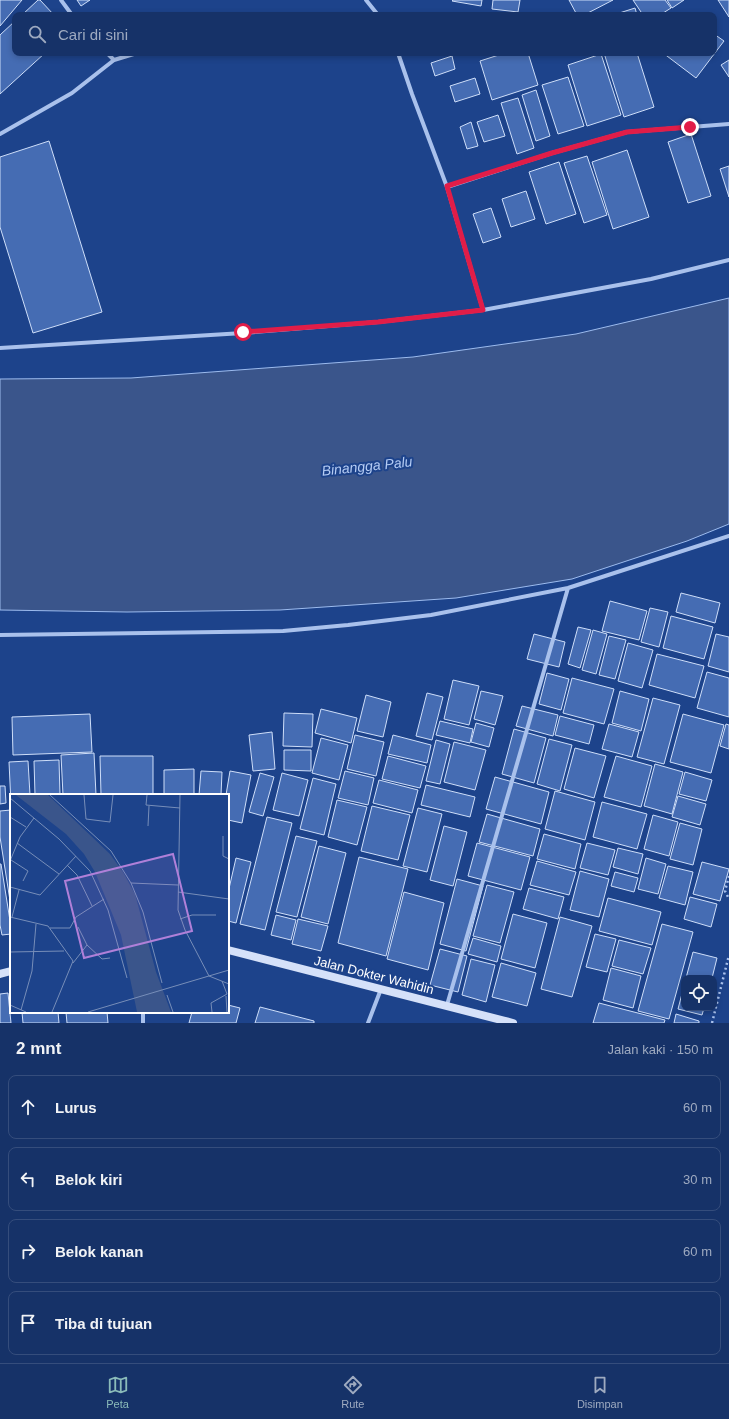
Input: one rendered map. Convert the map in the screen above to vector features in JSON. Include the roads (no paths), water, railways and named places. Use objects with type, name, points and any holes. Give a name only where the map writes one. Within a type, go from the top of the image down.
[{"type":"street","points":[[61,0],[70,12]]},
{"type":"street","points":[[366,0],[376,12]]},
{"type":"street","points":[[110,56],[114,60]]},
{"type":"street","points":[[0,134],[72,93],[114,60],[127,56]]},
{"type":"street","points":[[399,56],[447,186],[483,310]]},
{"type":"street","points":[[447,186],[552,153],[627,132],[729,124]]},
{"type":"street","points":[[0,348],[235,333],[362,323],[483,310],[650,279],[729,260]]},
{"type":"street","points":[[0,636],[283,630],[341,626],[431,615],[568,588],[729,536]]},
{"type":"street","points":[[448,1006],[568,588]]},
{"type":"street","name":"Jalan Dokter Wahidin","points":[[229,950],[513,1023]]},
{"type":"street","points":[[0,974],[10,971]]},
{"type":"street","points":[[368,1023],[381,989]]},
{"type":"water","name":"Binangga Palu","points":[[729,298],[729,524],[687,541],[572,579],[456,598],[280,610],[127,612],[0,610],[0,379],[131,378],[413,357],[576,334]]}]
